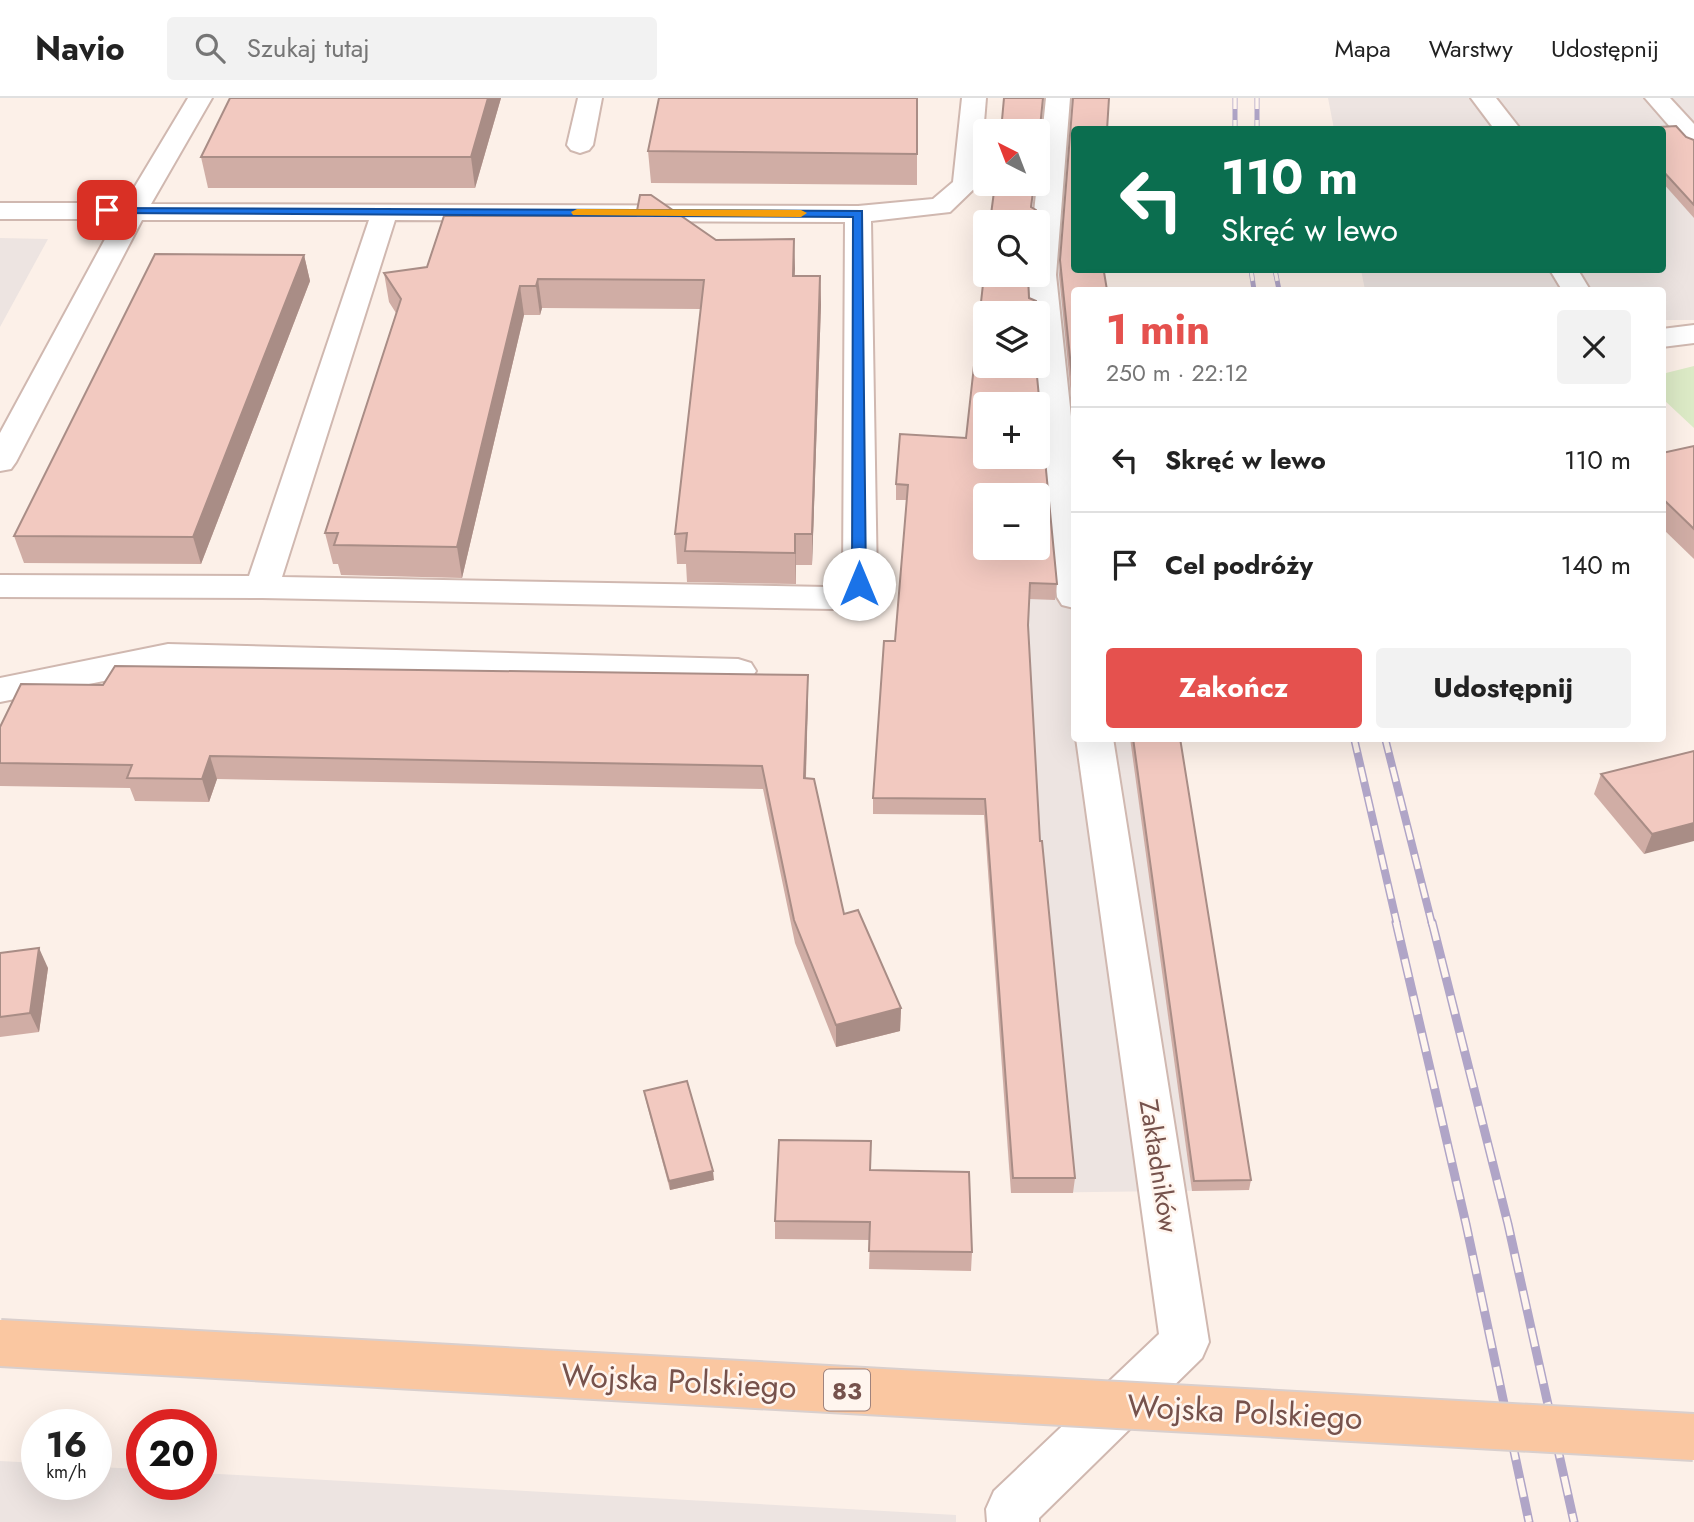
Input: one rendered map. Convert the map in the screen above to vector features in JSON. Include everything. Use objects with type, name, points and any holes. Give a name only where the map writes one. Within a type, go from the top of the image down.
[{"type":"main road","name":"Wojska Polskiego","points":[[0,1343],[1694,1437]]},
{"type":"street","points":[[0,462],[134,210],[200,98]]},
{"type":"street","points":[[580,145],[590,98]]},
{"type":"street","points":[[0,211],[858,214],[941,206],[966,184],[974,98]]},
{"type":"street","points":[[1058,98],[1042,275],[1071,567]]},
{"type":"street","points":[[1483,98],[1506,126]]},
{"type":"street","points":[[1660,102],[1694,103]]},
{"type":"street","points":[[1660,102],[1694,139]]},
{"type":"street","points":[[262,587],[384,211]]},
{"type":"street","points":[[0,586],[262,587],[833,598],[859,584],[858,214]]},
{"type":"street","points":[[1666,338],[1694,334]]},
{"type":"street","points":[[0,690],[168,656],[738,671]]},
{"type":"street","name":"Zakładników","points":[[1013,1522],[1012,1509],[1185,1342],[1095,742]]},
{"type":"shaded area","points":[[1005,98],[1109,98],[1078,126],[1071,126],[1071,273],[1100,273],[1103,287],[1071,287],[1071,742],[1177,742],[1249,1190],[1018,1193],[1016,1170],[1009,1170],[987,857],[1040,857],[982,595],[982,560],[1050,560],[1050,483],[983,483],[984,469],[1050,469],[1050,392],[985,392],[985,378],[1050,378],[1050,301],[987,301],[988,287],[1050,287],[1050,210],[994,210],[995,196],[1050,196],[1050,119],[1026,119]]},
{"type":"shaded area","points":[[1328,98],[1694,98],[1694,320],[1666,320],[1666,287],[1364,287],[1362,273],[1666,273],[1666,126],[1333,126]]},
{"type":"shaded area","points":[[0,238],[48,239],[0,327]]},
{"type":"shaded area","points":[[0,1461],[21,1462],[21,1500],[112,1500],[112,1468],[126,1468],[126,1500],[217,1500],[217,1474],[956,1515],[956,1522],[0,1522]]},
{"type":"green space","points":[[1694,366],[1694,428],[1666,402],[1666,373]]},
{"type":"building","points":[[230,98],[488,98],[471,157],[201,157]]},
{"type":"building","points":[[659,98],[917,98],[917,154],[648,151]]},
{"type":"building","points":[[1004,98],[1043,98],[1041,119],[1002,119]]},
{"type":"building","points":[[1073,98],[1109,98],[1107,126],[1071,126],[1071,273],[1104,273],[1106,287],[1071,287],[1071,367],[1060,260]]},
{"type":"building","points":[[1676,126],[1686,137],[1694,140],[1694,205],[1666,174],[1666,127]]},
{"type":"building","points":[[640,195],[651,195],[716,240],[794,239],[793,276],[820,276],[812,534],[795,534],[795,553],[685,551],[687,533],[675,534],[704,280],[538,279],[536,286],[520,286],[457,547],[334,545],[338,533],[325,533],[401,299],[384,273],[427,267],[444,216],[636,216]]},
{"type":"building","points":[[993,196],[1032,196],[1031,207],[1036,210],[992,210]]},
{"type":"building","points":[[155,254],[304,255],[193,537],[14,536]]},
{"type":"building","points":[[983,287],[1029,287],[1029,298],[1036,301],[981,301]]},
{"type":"building","points":[[973,375],[973,378],[1037,378],[1039,392],[973,392],[973,469],[1046,469],[1047,483],[973,483],[973,560],[1050,560],[1050,511],[1057,584],[1030,583],[1028,625],[1040,841],[1075,1178],[1013,1178],[985,799],[873,798],[884,641],[895,641],[908,485],[896,484],[900,434],[966,438]]},
{"type":"building","points":[[1694,446],[1694,529],[1666,502],[1666,452]]},
{"type":"building","points":[[115,666],[808,675],[804,778],[814,779],[844,914],[858,910],[901,1008],[836,1025],[794,920],[762,766],[210,756],[202,779],[127,778],[132,765],[0,763],[0,727],[21,684],[103,685]]},
{"type":"building","points":[[1134,742],[1181,742],[1251,1180],[1194,1181]]},
{"type":"building","points":[[1694,751],[1694,823],[1652,834],[1601,774]]},
{"type":"building","points":[[39,948],[30,1013],[0,1017],[0,953]]},
{"type":"building","points":[[687,1081],[713,1171],[669,1181],[644,1091]]},
{"type":"building","points":[[779,1140],[871,1141],[870,1170],[969,1172],[972,1252],[869,1251],[870,1222],[775,1221]]},
{"type":"railway","points":[[1235,98],[1235,126]]},
{"type":"railway","points":[[1257,98],[1257,126]]},
{"type":"railway","points":[[1251,273],[1254,287]]},
{"type":"railway","points":[[1276,273],[1278,287]]},
{"type":"railway","points":[[1355,742],[1397,924]]},
{"type":"railway","points":[[1386,742],[1432,924]]},
{"type":"railway","points":[[1396,922],[1466,1224],[1529,1522]]},
{"type":"railway","points":[[1432,922],[1508,1224],[1574,1522]]},
{"type":"slow traffic","points":[[577,212],[801,213]]},
{"type":"route","points":[[107,210],[858,214],[859,584]]}]
